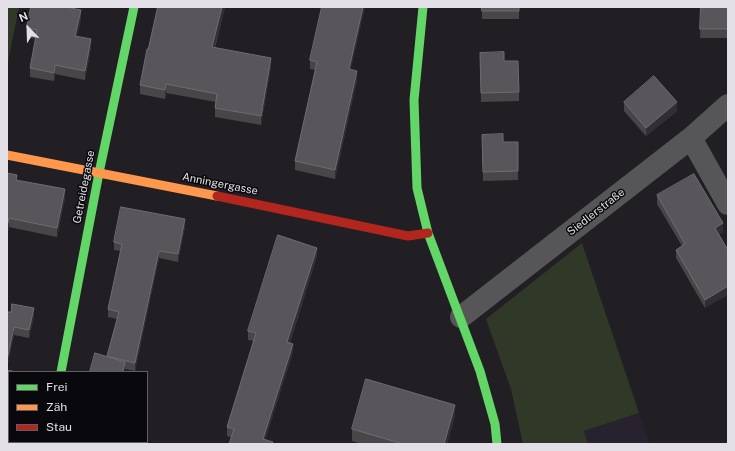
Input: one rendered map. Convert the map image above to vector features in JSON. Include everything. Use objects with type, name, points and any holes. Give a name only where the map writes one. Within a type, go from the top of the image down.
[{"type":"street","name":"Getreidegasse","points":[[61,371],[99,173],[134,7]]},
{"type":"street","points":[[423,7],[414,100],[417,188],[428,233],[461,317],[480,371],[495,424],[497,444]]},
{"type":"street","name":"Siedlerstraße","points":[[461,317],[691,138],[728,105]]},
{"type":"street","points":[[691,138],[728,204]]},
{"type":"street","name":"Anningergasse","points":[[7,156],[266,205],[408,236],[428,233]]},
{"type":"shaded area","points":[[639,413],[650,444],[588,444],[584,431]]},
{"type":"green space","points":[[7,7],[19,7],[7,67]]},
{"type":"green space","points":[[582,243],[639,413],[584,431],[588,444],[523,444],[511,389],[486,319]]},
{"type":"building","points":[[31,7],[66,7],[81,10],[75,36],[91,39],[85,71],[55,65],[54,73],[30,68],[37,30],[27,28]]},
{"type":"building","points":[[158,7],[222,7],[212,47],[271,58],[261,116],[215,108],[217,94],[166,84],[165,90],[140,85],[147,49]]},
{"type":"building","points":[[322,7],[363,7],[349,69],[357,71],[335,170],[295,161],[317,62],[310,60]]},
{"type":"building","points":[[482,7],[519,7],[519,11],[482,11]]},
{"type":"building","points":[[701,7],[728,7],[728,29],[700,29]]},
{"type":"building","points":[[504,52],[504,61],[518,61],[519,92],[481,93],[480,53]]},
{"type":"building","points":[[654,76],[677,102],[646,128],[624,102]]},
{"type":"building","points":[[503,134],[503,142],[518,142],[518,171],[483,172],[482,135]]},
{"type":"building","points":[[7,173],[17,175],[16,180],[65,189],[57,228],[9,218],[7,227]]},
{"type":"building","points":[[694,174],[723,223],[715,228],[728,250],[728,286],[705,300],[676,250],[685,244],[657,195]]},
{"type":"building","points":[[121,207],[185,219],[178,254],[159,251],[135,363],[107,356],[119,312],[108,309],[122,244],[114,242]]},
{"type":"building","points":[[278,235],[317,248],[287,342],[293,344],[263,439],[273,442],[272,444],[229,444],[234,429],[227,427],[256,333],[248,331]]},
{"type":"building","points":[[12,304],[34,308],[29,330],[14,327],[7,360],[7,312],[11,312]]},
{"type":"building","points":[[95,353],[125,362],[123,371],[90,371]]},
{"type":"building","points":[[7,370],[12,371],[8,371],[7,414]]},
{"type":"building","points":[[366,379],[455,405],[444,444],[403,444],[352,429]]},
{"type":"traffic: fast","points":[[61,371],[99,173],[134,7]]},
{"type":"traffic: fast","points":[[423,7],[414,100],[417,188],[428,233],[480,371],[495,424],[497,444]]},
{"type":"traffic: slow","points":[[7,155],[217,196]]},
{"type":"traffic: jam","points":[[217,196],[408,236],[428,233]]}]
